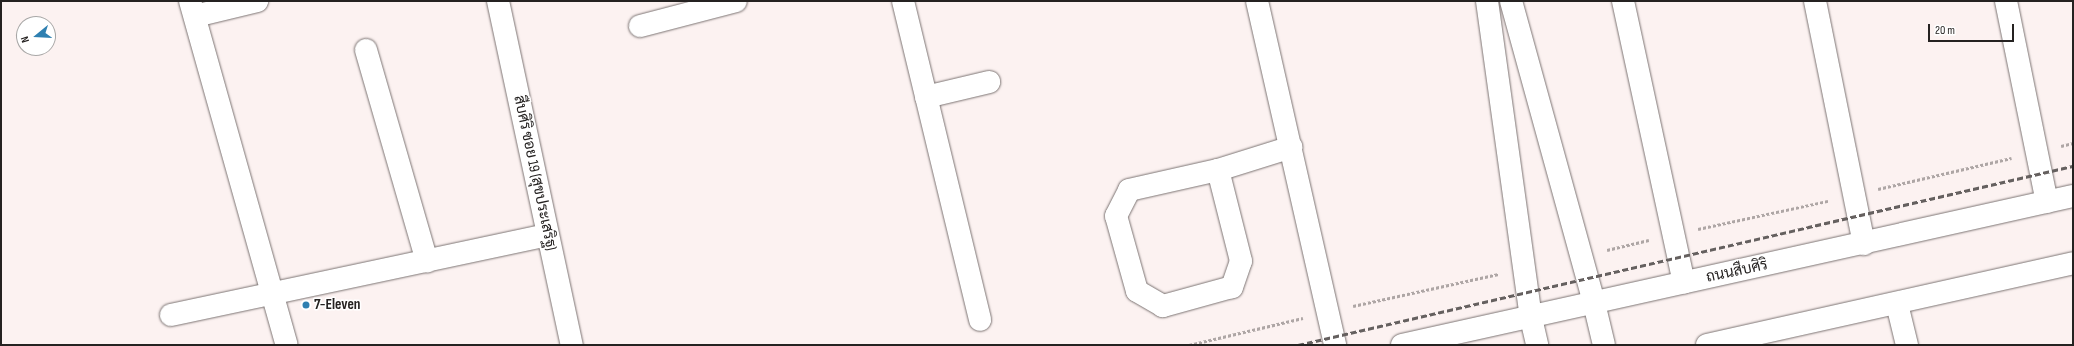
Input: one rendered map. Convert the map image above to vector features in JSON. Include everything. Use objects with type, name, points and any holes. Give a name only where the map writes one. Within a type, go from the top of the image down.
[{"type":"street","points":[[257,1],[193,8],[287,345]]},
{"type":"street","name":"สืบศิริ ซอย 19 (สุขประเสริฐ)","points":[[498,1],[547,235],[572,345]]},
{"type":"street","points":[[640,26],[736,1]]},
{"type":"street","points":[[902,1],[980,320]]},
{"type":"street","points":[[1257,1],[1292,147],[1335,345]]},
{"type":"street","points":[[1487,1],[1531,318],[1537,345]]},
{"type":"street","points":[[1511,1],[1604,345]]},
{"type":"street","points":[[1623,1],[1684,282]]},
{"type":"street","points":[[1815,1],[1864,244]]},
{"type":"street","points":[[2006,1],[2047,202]]},
{"type":"street","points":[[366,50],[427,261]]},
{"type":"street","points":[[926,97],[989,82]]},
{"type":"street","points":[[1218,170],[1241,261],[1232,287],[1163,306],[1137,291],[1116,216],[1129,190],[1218,170],[1292,147]]},
{"type":"street","name":"ถนนสืบศิริ","points":[[1402,345],[1531,318],[1684,282],[1864,244],[2073,196]]},
{"type":"street","points":[[171,315],[547,235]]},
{"type":"street","points":[[1707,345],[1897,304],[2073,263]]},
{"type":"street","points":[[1897,304],[1907,345]]},
{"type":"path","points":[[1581,256],[1854,195],[2073,143]]},
{"type":"path","points":[[1189,345],[1328,312],[1524,269]]},
{"type":"railway","points":[[1298,345],[2073,166]]},
{"type":"place","name":"7-Eleven","points":[[306,305]]}]
